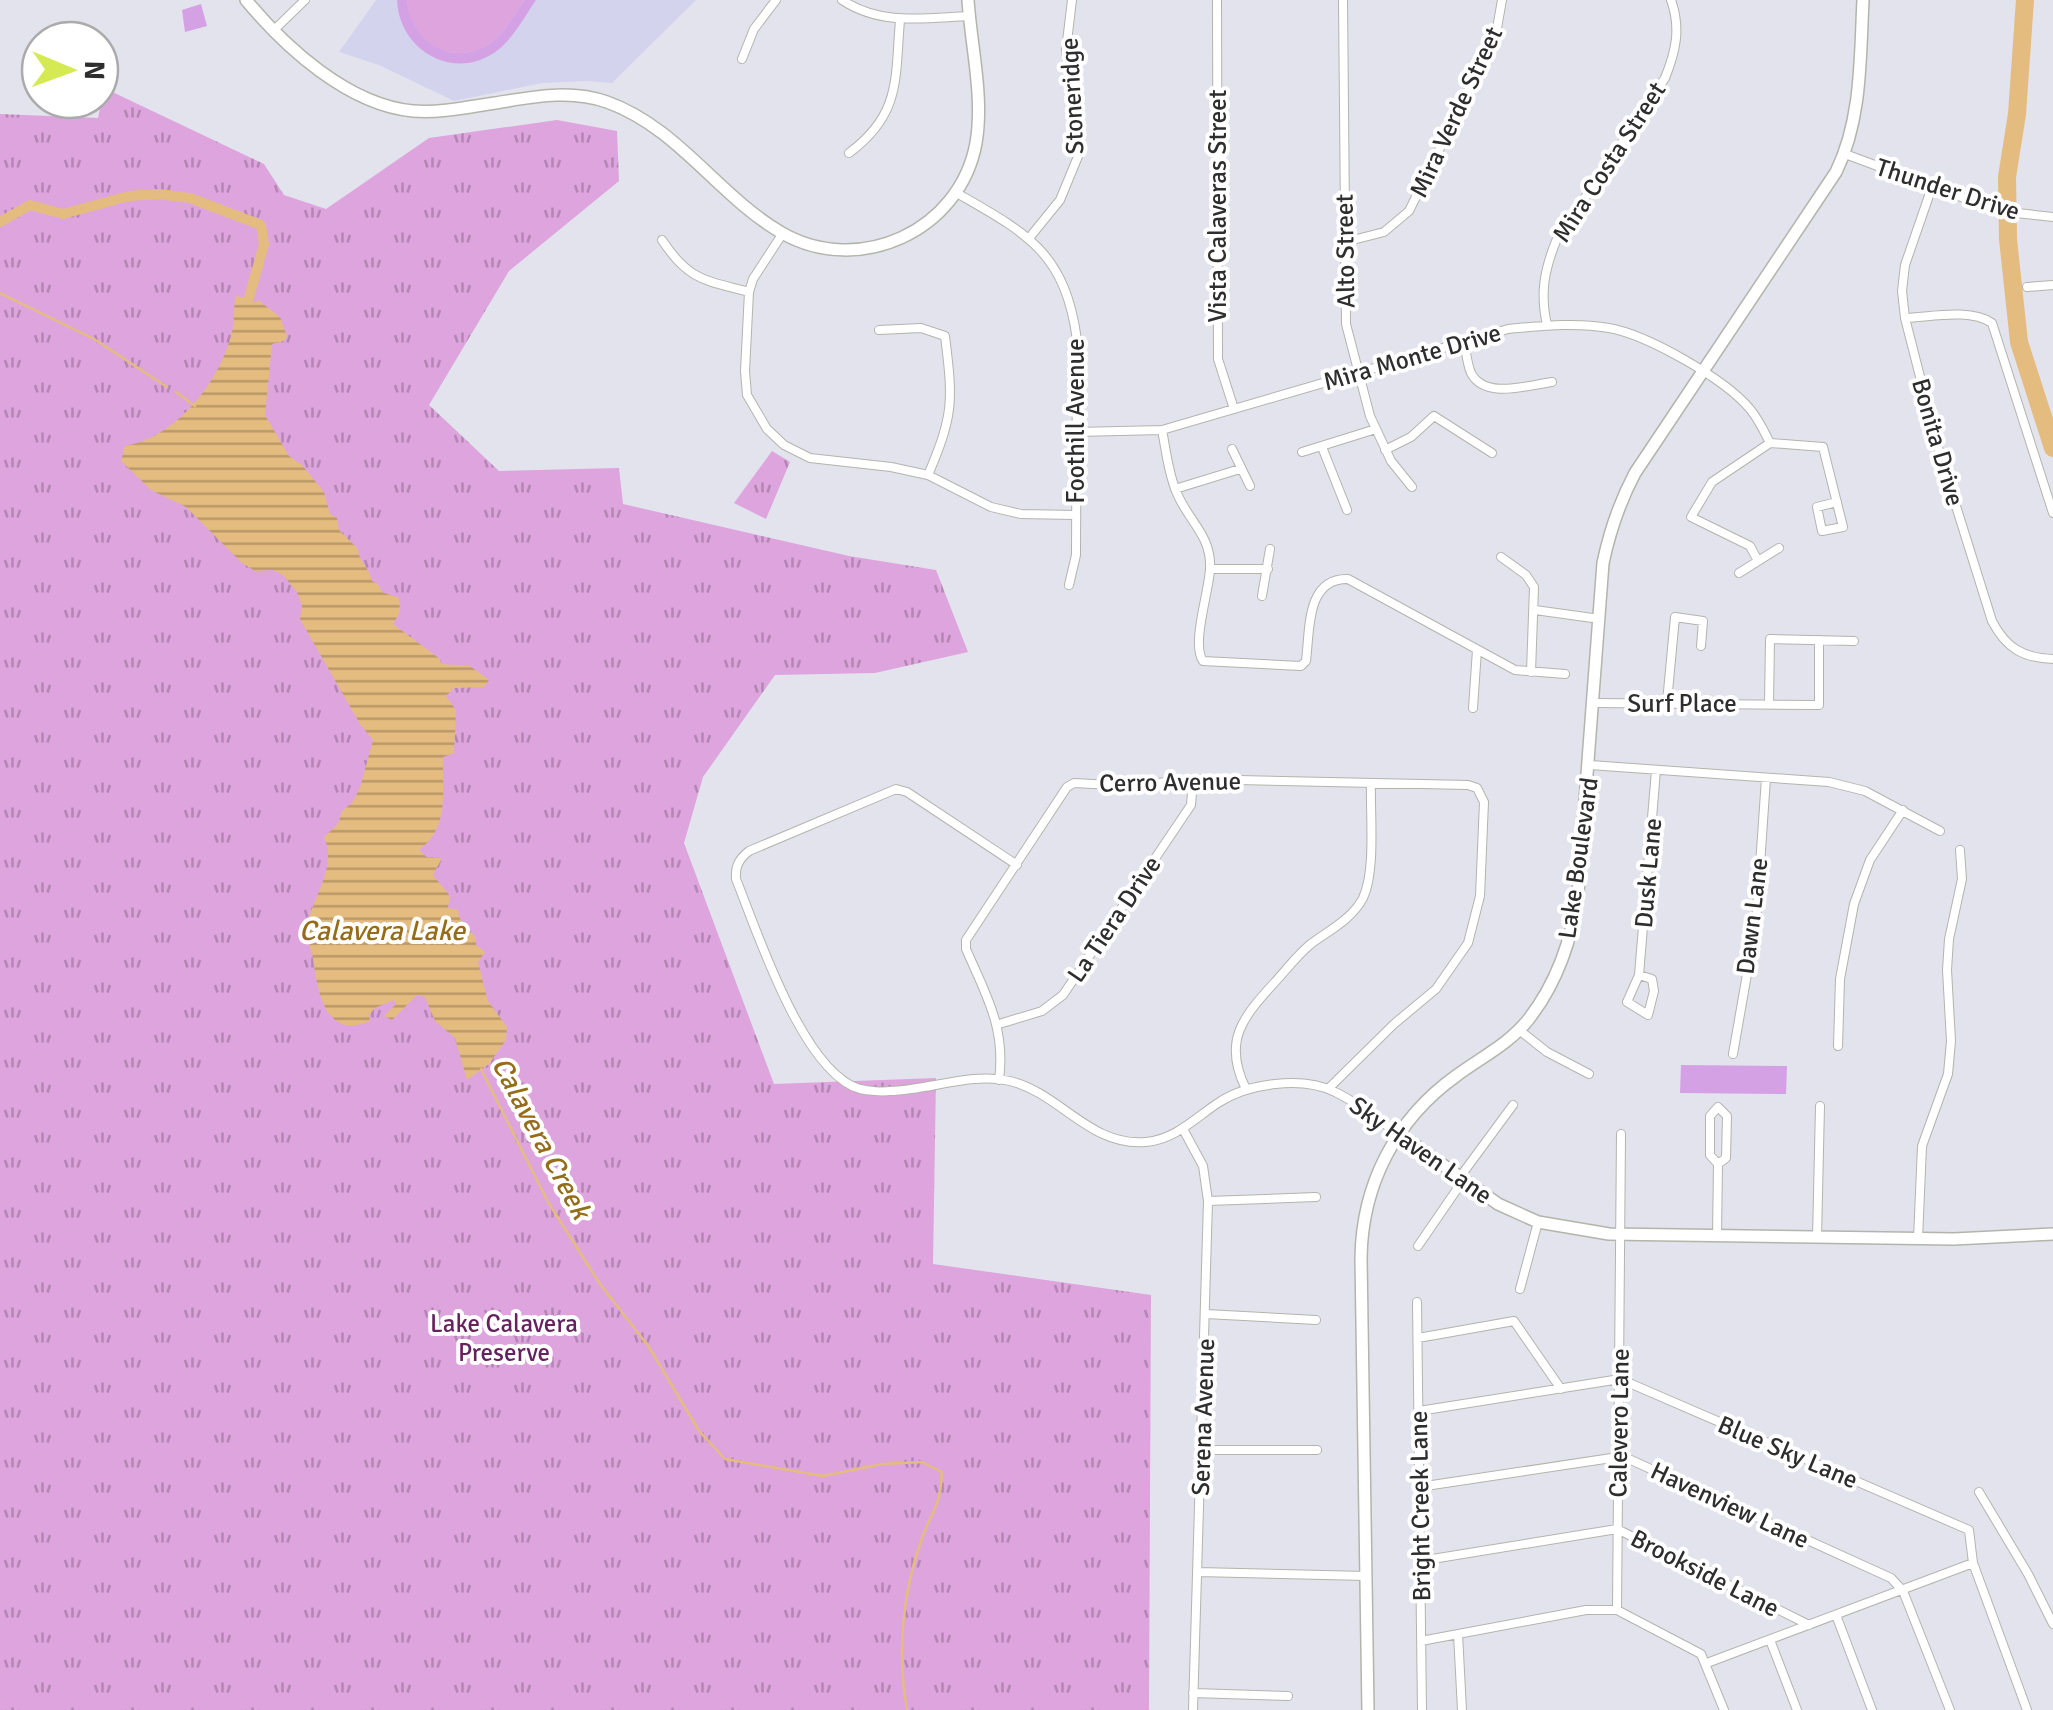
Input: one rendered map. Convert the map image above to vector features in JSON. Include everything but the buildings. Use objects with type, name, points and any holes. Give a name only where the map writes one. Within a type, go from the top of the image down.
[{"type":"main road","points":[[246,0],[307,62],[340,83],[401,109],[437,112],[552,94],[604,101],[656,126],[783,233],[807,245],[843,251],[871,248],[915,233],[938,215],[955,192],[975,148],[979,118],[968,0]]},
{"type":"main road","name":"Lake Boulevard","points":[[1368,1710],[1362,1238],[1371,1191],[1398,1133],[1416,1110],[1519,1030],[1545,996],[1569,942],[1578,893],[1590,765],[1603,563],[1618,505],[1635,473],[1845,154],[1857,103],[1864,0]]},
{"type":"main road","name":"Sky Haven Lane","points":[[1398,1133],[1498,1204],[1538,1222],[1620,1234],[1918,1239],[2053,1234]]},
{"type":"street","points":[[273,31],[305,0]]},
{"type":"street","points":[[742,59],[754,29],[776,0]]},
{"type":"street","points":[[842,0],[861,12],[900,20],[969,16]]},
{"type":"street","name":"Stoneridge","points":[[1030,238],[1060,200],[1079,154],[1066,50],[1072,0]]},
{"type":"street","name":"Vista Calaveras Street","points":[[1217,0],[1218,359],[1234,409]]},
{"type":"street","name":"Alto Street","points":[[1343,0],[1346,324],[1376,429],[1412,488]]},
{"type":"street","name":"Mira Verde Street","points":[[1345,242],[1384,232],[1409,211],[1496,34],[1502,0]]},
{"type":"street","name":"Mira Costa Street","points":[[1547,326],[1542,286],[1556,241],[1665,78],[1676,52],[1677,27],[1671,0]]},
{"type":"street","points":[[849,153],[883,122],[894,90],[900,20]]},
{"type":"street","name":"Thunder Drive","points":[[1845,154],[1998,211],[2053,217]]},
{"type":"street","name":"Bonita Drive","points":[[1932,187],[1904,265],[1902,290],[1905,318],[1940,456],[2000,637],[2021,654],[2053,659]]},
{"type":"street","name":"Foothill Avenue","points":[[955,192],[1030,238],[1066,289],[1073,309],[1078,432],[1076,555],[1069,584]]},
{"type":"street","points":[[783,233],[753,279],[749,292],[747,395],[766,429],[810,458],[928,475],[991,507],[1021,514],[1076,515]]},
{"type":"street","points":[[662,240],[681,266],[696,278],[749,292]]},
{"type":"street","points":[[2028,287],[2053,285]]},
{"type":"street","points":[[1905,318],[1982,316],[1992,322],[2053,514]]},
{"type":"street","name":"Mira Monte Drive","points":[[1078,432],[1162,430],[1508,329],[1565,324],[1626,332],[1654,343],[1750,409],[1770,443]]},
{"type":"street","points":[[880,330],[921,328],[945,336],[952,392],[950,418],[928,475]]},
{"type":"street","points":[[1464,342],[1471,372],[1480,385],[1491,389],[1552,382]]},
{"type":"street","points":[[1386,450],[1411,437],[1434,416],[1492,453]]},
{"type":"street","points":[[1302,452],[1376,429]]},
{"type":"street","points":[[1162,430],[1174,489],[1205,537],[1210,569],[1198,649],[1204,662],[1301,666],[1312,606],[1333,578],[1348,579],[1515,670],[1565,674]]},
{"type":"street","points":[[1758,561],[1750,546],[1691,517],[1712,482],[1770,443],[1823,447],[1836,502]]},
{"type":"street","points":[[1322,447],[1347,510]]},
{"type":"street","points":[[1232,450],[1250,486]]},
{"type":"street","points":[[1174,489],[1240,469]]},
{"type":"street","points":[[1739,573],[1779,548]]},
{"type":"street","points":[[1262,596],[1270,549]]},
{"type":"street","points":[[1501,557],[1526,575],[1534,587],[1531,672]]},
{"type":"street","points":[[1210,569],[1268,569]]},
{"type":"street","points":[[1535,610],[1600,619]]},
{"type":"street","points":[[1667,702],[1675,617],[1703,621],[1702,646]]},
{"type":"street","name":"Surf Place","points":[[1595,703],[1819,705],[1819,640],[1770,640],[1769,704]]},
{"type":"street","points":[[1819,640],[1854,641]]},
{"type":"street","points":[[1473,708],[1477,650]]},
{"type":"street","points":[[1590,765],[1829,782],[1866,791],[1940,830]]},
{"type":"street","name":"Dusk Lane","points":[[1639,975],[1652,979],[1654,991],[1648,1015],[1628,1002],[1639,975],[1656,770]]},
{"type":"street","name":"Dawn Lane","points":[[1733,1054],[1756,923],[1766,778]]},
{"type":"street","name":"Cerro Avenue","points":[[999,1080],[1003,1052],[998,1024],[966,949],[966,940],[1067,788],[1074,784],[1131,786],[1194,779],[1468,785],[1481,794],[1484,802],[1480,896],[1468,943],[1436,989],[1328,1089]]},
{"type":"street","name":"La Tiera Drive","points":[[998,1024],[1042,1011],[1063,995],[1190,805],[1194,779]]},
{"type":"street","points":[[1246,1089],[1238,1074],[1235,1045],[1246,1014],[1307,947],[1348,918],[1364,896],[1369,875],[1371,784]]},
{"type":"street","name":"Sky Haven Lane","points":[[1016,864],[896,788],[749,851],[740,858],[736,879],[791,1016],[826,1065],[858,1089],[890,1091],[973,1080],[1012,1081],[1096,1132],[1116,1140],[1144,1142],[1183,1130],[1220,1101],[1246,1089],[1287,1084],[1328,1089],[1398,1133]]},
{"type":"street","points":[[1838,1046],[1840,978],[1854,904],[1870,860],[1903,810]]},
{"type":"street","points":[[1918,1239],[1922,1146],[1948,1074],[1951,1041],[1947,970],[1962,879],[1960,850]]},
{"type":"street","points":[[1519,1030],[1546,1052],[1589,1074]]},
{"type":"street","points":[[1418,1246],[1513,1105]]},
{"type":"street","points":[[1817,1238],[1820,1106]]},
{"type":"street","points":[[1717,1236],[1718,1164],[1710,1155],[1710,1116],[1718,1107],[1727,1116],[1726,1158],[1718,1164]]},
{"type":"street","name":"Serena Avenue","points":[[1183,1130],[1203,1166],[1208,1201],[1192,1710]]},
{"type":"street","name":"Calevero Lane","points":[[1617,1610],[1621,1134]]},
{"type":"street","points":[[1208,1201],[1316,1197]]},
{"type":"street","points":[[1520,1289],[1538,1222]]},
{"type":"street","name":"Bright Creek Lane","points":[[1418,1302],[1422,1710]]},
{"type":"street","points":[[1206,1314],[1316,1320]]},
{"type":"street","points":[[1418,1338],[1514,1321],[1561,1388]]},
{"type":"street","points":[[1419,1411],[1620,1380]]},
{"type":"street","name":"Blue Sky Lane","points":[[1620,1380],[1969,1530],[1973,1563],[2027,1710]]},
{"type":"street","points":[[1202,1450],[1317,1450]]},
{"type":"street","name":"Havenview Lane","points":[[1419,1487],[1618,1458],[1632,1460],[1891,1578],[1904,1591]]},
{"type":"street","points":[[1979,1492],[2053,1624]]},
{"type":"street","name":"Brookside Lane","points":[[1420,1561],[1618,1529],[1810,1625]]},
{"type":"street","points":[[1707,1663],[1973,1563]]},
{"type":"street","points":[[1198,1572],[1366,1576]]},
{"type":"street","points":[[1904,1591],[1950,1710]]},
{"type":"street","points":[[1421,1641],[1586,1610],[1617,1610],[1694,1648],[1707,1663],[1724,1710]]},
{"type":"street","points":[[1836,1615],[1872,1710]]},
{"type":"street","points":[[1458,1634],[1462,1710]]},
{"type":"street","points":[[1770,1640],[1797,1710]]},
{"type":"street","points":[[1193,1694],[1288,1696]]},
{"type":"shaded area","points":[[376,0],[696,0],[612,83],[542,83],[454,101],[379,65],[339,52]]},
{"type":"shaded area","points":[[397,0],[407,0],[416,28],[425,38],[447,51],[461,53],[489,44],[525,0],[536,0],[498,50],[464,63],[448,62],[418,47],[400,18]]},
{"type":"shaded area","points":[[201,4],[207,26],[185,32],[182,10]]},
{"type":"shaded area","points":[[1681,1065],[1787,1066],[1786,1094],[1680,1093]]},
{"type":"green space","points":[[407,0],[525,0],[494,40],[475,51],[461,53],[447,51],[424,38],[410,15]]},
{"type":"green space","name":"Lake Calavera Preserve","points":[[120,96],[264,164],[284,195],[326,209],[429,138],[557,120],[617,131],[619,181],[509,271],[429,405],[499,471],[619,468],[623,504],[849,556],[936,570],[968,652],[875,673],[775,675],[703,777],[684,843],[774,1084],[936,1078],[933,1264],[1151,1295],[1149,1710],[0,1710],[0,114],[20,115],[20,120],[120,120]]},
{"type":"green space","points":[[772,451],[790,462],[766,519],[734,503]]},
{"type":"water","name":"Calavera Lake","points":[[236,296],[255,303],[258,300],[280,317],[287,336],[272,344],[265,415],[289,456],[302,465],[324,492],[330,514],[358,549],[372,581],[382,592],[399,598],[400,612],[393,624],[440,659],[441,664],[470,666],[489,680],[484,687],[454,688],[446,696],[456,710],[454,753],[443,757],[440,820],[429,841],[419,850],[427,857],[442,858],[433,875],[450,896],[448,908],[458,910],[460,919],[476,938],[476,945],[485,952],[478,962],[488,1001],[507,1027],[506,1040],[489,1064],[467,1080],[455,1038],[435,1021],[425,997],[417,995],[392,1020],[384,1016],[396,1004],[394,1000],[375,1008],[369,1015],[370,1021],[355,1025],[334,1018],[321,998],[306,928],[326,871],[324,837],[338,824],[342,811],[360,788],[373,740],[300,619],[302,606],[297,592],[283,575],[273,570],[255,571],[242,563],[186,507],[151,490],[121,461],[125,446],[163,431],[195,403],[208,385],[233,328]]},
{"type":"waterway","points":[[2025,0],[2017,114],[2007,177],[2008,239],[2019,342],[2053,448]]},
{"type":"waterway","points":[[0,222],[30,205],[63,214],[129,196],[190,198],[261,225],[264,244],[249,298]]},
{"type":"waterway","name":"Calavera Creek","points":[[0,293],[94,339],[167,387]]},
{"type":"waterway","points":[[176,392],[195,406]]},
{"type":"waterway","name":"Calavera Creek","points":[[481,1069],[548,1202],[600,1284],[649,1347],[699,1431],[725,1459],[823,1476],[882,1464],[922,1462],[942,1472],[938,1501],[915,1559],[906,1602],[902,1667],[907,1710]]}]
